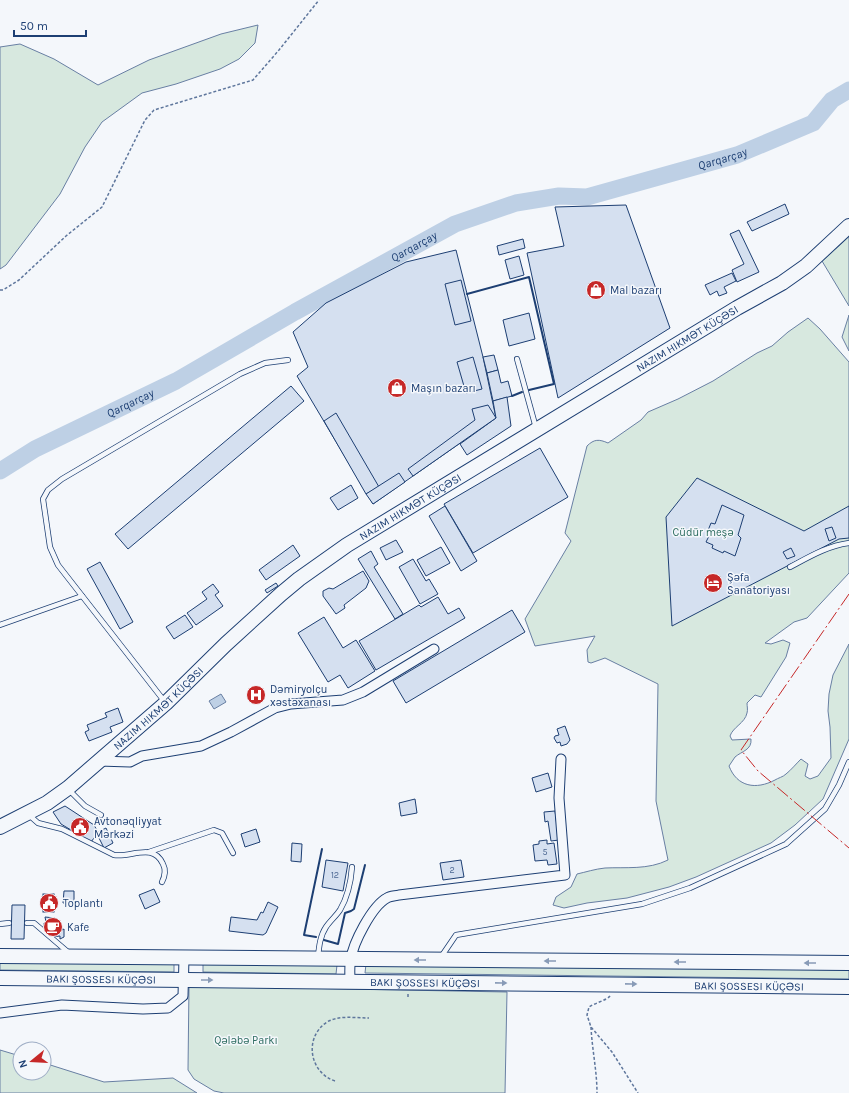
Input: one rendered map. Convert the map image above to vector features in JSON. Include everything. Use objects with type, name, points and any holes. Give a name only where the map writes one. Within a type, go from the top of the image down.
[{"type":"main road","name":"NAZIM HIKMƏT KÜÇƏSI","points":[[0,827],[28,814],[68,788],[166,704],[226,644],[299,579],[347,545],[782,282],[806,266],[849,226]]},
{"type":"main road","points":[[0,956],[849,963]]},
{"type":"main road","points":[[0,978],[849,986]]},
{"type":"street","points":[[100,760],[130,762],[142,756],[201,746],[231,732],[275,708],[291,704],[343,700],[363,692],[434,649]]},
{"type":"street","points":[[350,981],[350,959],[361,932],[379,905],[387,898],[399,895],[565,875],[559,798],[561,759]]},
{"type":"street","points":[[0,1012],[62,1005],[142,1009],[168,1008],[183,996],[184,958]]},
{"type":"lane","points":[[517,359],[537,430]]},
{"type":"lane","points":[[166,704],[58,565],[50,547],[43,499],[48,490],[62,479],[240,374],[265,363],[288,360]]},
{"type":"lane","points":[[790,567],[825,549],[849,543]]},
{"type":"lane","points":[[0,626],[82,596]]},
{"type":"lane","points":[[439,960],[456,935],[642,904],[690,888],[786,844],[825,809],[839,785],[849,762]]},
{"type":"lane","points":[[68,788],[85,806],[101,815]]},
{"type":"lane","points":[[28,814],[38,823],[62,829],[114,855],[124,856],[138,852],[149,852],[214,830],[222,833],[233,853]]},
{"type":"lane","points":[[149,852],[159,857],[162,862],[165,872],[162,882]]},
{"type":"lane","points":[[318,959],[320,940],[326,928],[340,911],[344,903],[352,876],[352,867]]},
{"type":"lane","points":[[0,924],[9,923]]},
{"type":"lane","points":[[27,923],[34,923],[73,957]]},
{"type":"path","points":[[0,290],[3,290],[19,280],[66,236],[102,207],[145,120],[154,110],[253,80],[319,0]]},
{"type":"path","points":[[597,1093],[596,1065],[592,1044],[591,1027],[587,1015],[589,1007],[597,1002],[608,999],[619,984]]},
{"type":"path","points":[[335,1081],[327,1078],[317,1068],[314,1060],[312,1044],[314,1038],[322,1026],[335,1019],[343,1017],[369,1018]]},
{"type":"path","points":[[591,1027],[612,1052],[638,1093]]},
{"type":"green space","points":[[258,25],[255,43],[239,59],[220,69],[176,84],[142,93],[102,122],[85,147],[60,194],[6,265],[0,269],[0,47],[20,44],[54,59],[98,85],[149,60],[221,34]]},
{"type":"green space","points":[[849,236],[849,306],[822,261]]},
{"type":"green space","points":[[849,315],[849,351],[842,337]]},
{"type":"green space","name":"Cüdür meşə","points":[[808,318],[820,329],[849,362],[849,573],[807,618],[794,622],[765,643],[771,644],[783,640],[790,643],[786,657],[761,697],[755,695],[747,703],[746,716],[730,736],[732,740],[751,739],[751,743],[746,750],[735,757],[729,766],[732,773],[742,782],[754,786],[768,783],[783,776],[801,759],[808,764],[805,776],[810,779],[818,776],[831,758],[828,711],[829,694],[833,675],[849,644],[849,739],[823,799],[795,825],[771,843],[696,877],[669,887],[627,898],[587,903],[564,908],[553,905],[556,897],[571,887],[577,874],[605,868],[645,867],[668,860],[656,801],[658,684],[605,658],[591,663],[588,662],[587,650],[595,636],[535,646],[525,619],[571,541],[565,533],[587,446],[597,440],[608,443],[641,420],[648,412],[713,381],[757,353],[772,346],[788,332]]},
{"type":"green space","points":[[0,963],[174,964],[174,972],[0,970]]},
{"type":"green space","points":[[203,964],[337,965],[336,974],[203,972]]},
{"type":"green space","points":[[366,964],[849,970],[849,979],[365,973]]},
{"type":"green space","name":"Qələbə Parkı","points":[[189,986],[507,992],[505,1093],[224,1093],[214,1091],[194,1079],[188,1070]]},
{"type":"green space","points":[[0,1050],[12,1054],[12,1081],[52,1081],[52,1066],[104,1082],[173,1078],[197,1093],[0,1093]]},
{"type":"water","points":[[221,694],[226,702],[214,709],[209,701]]},
{"type":"building","points":[[785,204],[789,214],[752,231],[747,222]]},
{"type":"building","name":"Mal bazarı","points":[[626,205],[670,328],[558,398],[527,253],[564,246],[555,207]]},
{"type":"building","points":[[739,230],[759,272],[737,282],[732,270],[744,264],[730,234]]},
{"type":"building","points":[[523,239],[525,248],[499,255],[497,246]]},
{"type":"building","name":"Maşın bazarı","points":[[456,250],[483,357],[496,418],[373,504],[297,376],[308,367],[293,332],[326,303],[406,262]]},
{"type":"building","points":[[519,256],[524,275],[510,279],[505,260]]},
{"type":"building","points":[[732,273],[736,281],[724,287],[727,293],[719,296],[717,291],[710,295],[705,285]]},
{"type":"building","points":[[461,280],[471,321],[455,325],[445,284]]},
{"type":"building","points":[[529,313],[535,339],[509,346],[503,320]]},
{"type":"building","points":[[494,355],[498,370],[487,373],[483,357]]},
{"type":"building","points":[[473,357],[482,389],[466,393],[457,362]]},
{"type":"building","points":[[498,370],[501,383],[508,381],[512,396],[493,401],[487,373]]},
{"type":"building","points":[[291,386],[304,401],[128,549],[115,534]]},
{"type":"building","points":[[507,397],[511,426],[467,455],[460,444],[496,418],[493,401]]},
{"type":"building","points":[[488,405],[496,418],[413,476],[408,469],[475,420],[472,409]]},
{"type":"building","points":[[336,413],[379,487],[366,494],[324,421]]},
{"type":"building","points":[[540,448],[568,497],[473,553],[444,504]]},
{"type":"building","points":[[399,473],[405,482],[373,504],[366,494]]},
{"type":"building","name":"Şəfa Sanatoriyası","points":[[697,478],[804,531],[849,506],[849,538],[839,539],[672,626],[666,517]]},
{"type":"building","points":[[351,485],[358,498],[338,510],[330,498]]},
{"type":"building","points":[[722,505],[744,515],[738,535],[741,538],[735,556],[712,548],[713,545],[706,542],[710,534],[707,533],[711,523],[715,524]]},
{"type":"building","points":[[445,506],[477,561],[461,571],[429,516]]},
{"type":"building","points":[[832,527],[836,538],[829,541],[825,529]]},
{"type":"building","points":[[396,540],[403,552],[386,560],[380,548]]},
{"type":"building","points":[[293,545],[300,556],[266,580],[259,570]]},
{"type":"building","points":[[441,547],[450,563],[426,576],[417,560]]},
{"type":"building","points":[[791,548],[795,556],[787,559],[783,552]]},
{"type":"building","points":[[371,551],[378,564],[374,567],[403,614],[395,619],[358,559]]},
{"type":"building","points":[[413,559],[426,581],[429,579],[438,594],[420,604],[399,567]]},
{"type":"building","points":[[100,562],[133,622],[120,629],[87,569]]},
{"type":"building","points":[[363,571],[369,581],[366,588],[344,605],[345,608],[336,614],[323,596],[323,591],[329,588],[333,589]]},
{"type":"building","points":[[276,583],[278,586],[267,593],[265,590]]},
{"type":"building","points":[[213,584],[219,592],[215,595],[223,606],[196,625],[187,613],[207,599],[202,592]]},
{"type":"building","points":[[438,597],[448,614],[459,608],[465,618],[376,670],[359,641],[419,605],[421,607]]},
{"type":"building","points":[[512,610],[525,632],[406,703],[393,681]]},
{"type":"building","points":[[185,615],[193,627],[174,639],[166,627]]},
{"type":"building","points":[[324,617],[343,648],[356,640],[375,671],[348,688],[340,675],[328,682],[298,633]]},
{"type":"building","points":[[118,708],[123,722],[110,727],[112,732],[89,741],[85,732],[89,730],[87,725],[107,717],[105,713]]},
{"type":"building","points":[[565,726],[570,740],[567,744],[561,746],[560,742],[557,743],[554,738],[555,736],[559,735],[557,729]]},
{"type":"building","points":[[548,773],[552,787],[536,792],[532,778]]},
{"type":"building","points":[[415,799],[417,813],[401,816],[399,803]]},
{"type":"building","name":"Avtonəqliyyat Mərkəzi","points":[[65,806],[94,825],[98,832],[106,828],[113,843],[104,848],[97,834],[91,842],[61,824],[53,812]]},
{"type":"building","points":[[555,811],[559,840],[551,841],[548,821],[545,822],[544,812]]},
{"type":"building","points":[[256,829],[260,842],[245,847],[241,834]]},
{"type":"building","points":[[547,840],[547,844],[554,843],[557,864],[548,865],[547,860],[535,861],[533,845],[539,844],[539,841]]},
{"type":"building","points":[[292,843],[302,844],[301,862],[291,861]]},
{"type":"building","points":[[326,860],[348,863],[343,891],[322,887]]},
{"type":"building","points":[[461,860],[464,877],[443,880],[440,863]]},
{"type":"building","points":[[154,889],[160,902],[145,909],[139,895]]},
{"type":"building","points":[[64,891],[74,891],[74,903],[63,903]]},
{"type":"building","name":"Toplantı","points":[[43,894],[54,894],[54,912],[43,912]]},
{"type":"building","points":[[268,902],[278,907],[266,933],[263,935],[229,931],[231,917],[257,920],[261,912],[263,913]]},
{"type":"building","points":[[12,905],[25,905],[24,939],[11,939]]},
{"type":"building","name":"Kafe","points":[[45,917],[55,918],[55,923],[59,922],[60,926],[62,926],[62,930],[64,929],[64,937],[60,939],[60,936],[52,937],[51,934],[48,934],[48,928],[44,928],[44,923],[46,922]]},
{"type":"waterway","name":"Qarqarçay","points":[[0,471],[35,449],[176,381],[295,312],[455,224],[516,203],[559,196],[587,197],[737,155],[813,123],[832,100],[849,90]]},
{"type":"wall","points":[[467,294],[529,277],[554,384],[529,390]]},
{"type":"wall","points":[[512,396],[522,392]]},
{"type":"wall","points":[[316,937],[304,935],[322,849]]},
{"type":"wall","points":[[324,940],[338,944],[345,913],[354,909],[365,865]]},
{"type":"power","points":[[849,594],[741,750],[758,771],[849,848]]},
{"type":"place","name":"Mal bazarı","points":[[596,290]]},
{"type":"place","name":"Maşın bazarı","points":[[397,388]]},
{"type":"place","name":"Şəfa Sanatoriyası","points":[[713,583]]},
{"type":"place","name":"Dəmiryolçu xəstəxanası","points":[[256,695]]},
{"type":"place","name":"Avtonəqliyyat Mərkəzi","points":[[80,827]]},
{"type":"place","name":"Toplantı","points":[[49,903]]},
{"type":"place","name":"Kafe","points":[[53,927]]}]
